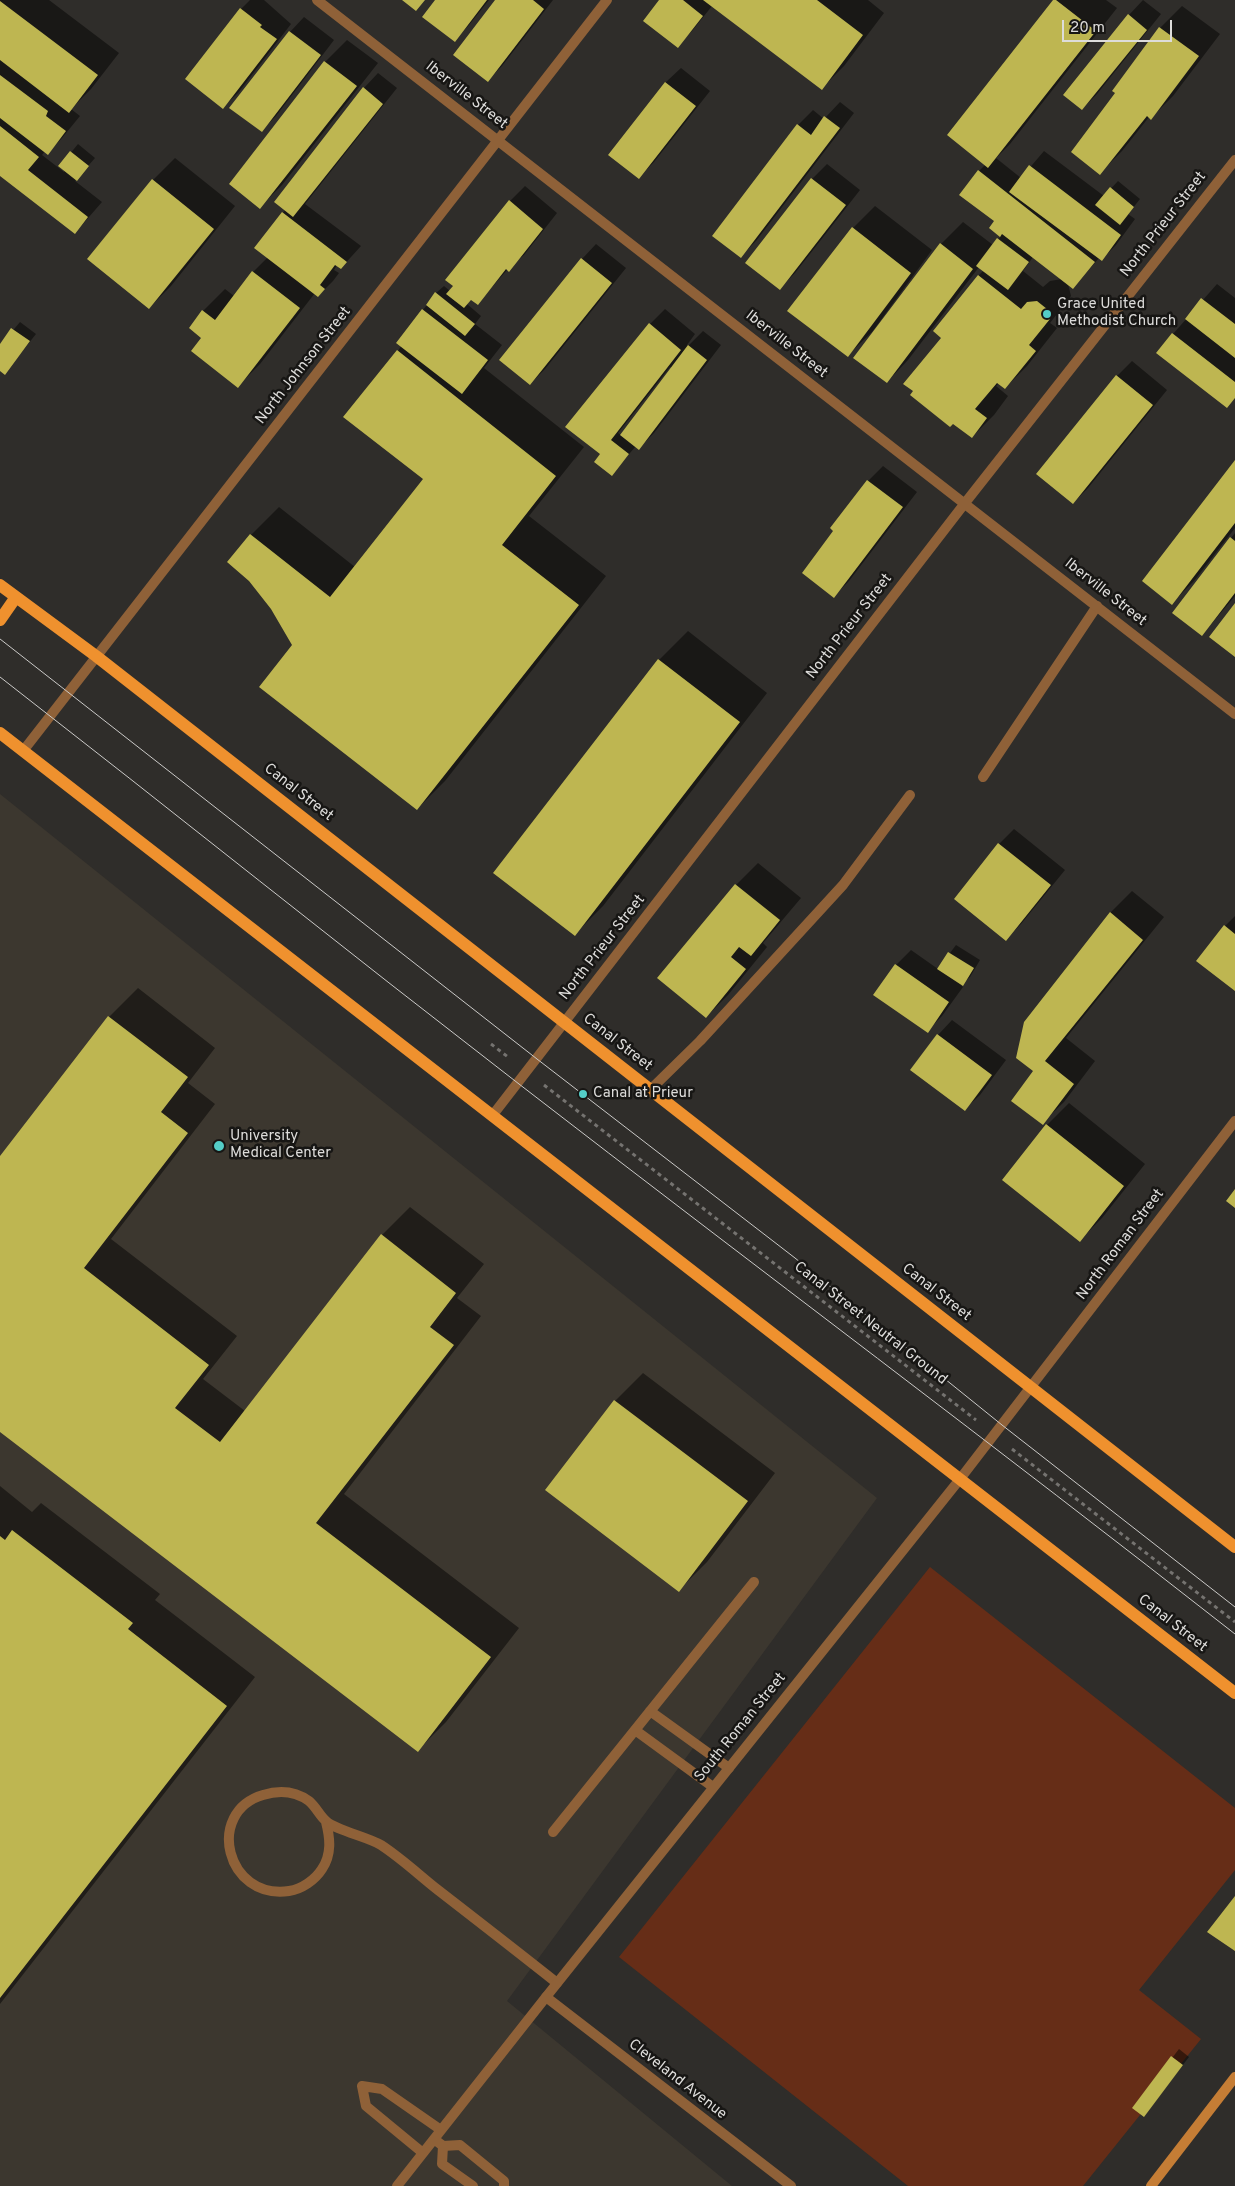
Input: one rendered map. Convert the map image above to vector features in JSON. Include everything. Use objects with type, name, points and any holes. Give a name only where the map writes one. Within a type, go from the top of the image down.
[{"type":"main road","name":"Canal Street","points":[[0,585],[96,656],[1235,1547]]},
{"type":"main road","points":[[0,620],[16,597]]},
{"type":"main road","name":"Canal Street","points":[[0,733],[1235,1693]]},
{"type":"street","name":"Iberville Street","points":[[317,0],[1235,714]]},
{"type":"street","name":"North Johnson Street","points":[[23,751],[608,0]]},
{"type":"street","name":"North Prieur Street","points":[[492,1116],[965,503],[1235,160]]},
{"type":"street","points":[[983,777],[1097,606]]},
{"type":"street","points":[[650,1090],[700,1041],[843,885],[910,795]]},
{"type":"street","name":"North Roman Street","points":[[994,1434],[1235,1121]]},
{"type":"street","name":"South Roman Street","points":[[397,2186],[994,1434]]},
{"type":"street","points":[[553,1832],[754,1582]]},
{"type":"street","points":[[650,1711],[729,1768]]},
{"type":"street","points":[[635,1730],[713,1787]]},
{"type":"street","points":[[326,1822],[330,1838],[329,1854],[322,1869],[311,1882],[296,1890],[279,1892],[263,1890],[247,1882],[236,1869],[230,1853],[228,1836],[233,1820],[243,1806],[256,1797],[272,1792],[289,1792],[305,1798],[317,1808],[326,1822],[381,1845],[557,1983]]},
{"type":"street","name":"Cleveland Avenue","points":[[546,1997],[791,2186]]},
{"type":"street","points":[[1151,2186],[1235,2077]]},
{"type":"street","points":[[423,2153],[366,2106],[362,2086],[382,2089],[441,2130]]},
{"type":"street","points":[[434,2139],[443,2146],[460,2145],[504,2181],[504,2186]]},
{"type":"street","points":[[443,2146],[442,2164],[473,2186]]},
{"type":"path","name":"Canal Street Neutral Ground","points":[[491,1044],[1235,1622]]},
{"type":"shaded area","name":"University Medical Center","points":[[0,794],[877,1498],[507,2001],[732,2186],[0,2186]]},
{"type":"shaded area","points":[[930,1567],[1235,1808],[1235,1870],[1139,1990],[1201,2039],[1083,2186],[908,2186],[619,1957]]},
{"type":"building","points":[[402,0],[425,0],[416,11]]},
{"type":"building","points":[[435,0],[487,0],[455,42],[422,17]]},
{"type":"building","points":[[495,0],[533,0],[544,9],[488,82],[453,55]]},
{"type":"building","points":[[659,0],[683,0],[703,16],[678,48],[643,21]]},
{"type":"building","points":[[703,0],[817,0],[863,35],[822,90]]},
{"type":"building","points":[[1053,0],[1056,0],[1096,31],[988,168],[947,135]]},
{"type":"building","points":[[0,1],[98,75],[69,113],[0,60]]},
{"type":"building","points":[[240,8],[262,25],[260,27],[277,39],[223,109],[185,79]]},
{"type":"building","points":[[1128,14],[1147,30],[1082,110],[1063,95]]},
{"type":"building","points":[[1159,27],[1199,56],[1151,120],[1147,116],[1100,175],[1071,152],[1115,93],[1112,91]]},
{"type":"building","points":[[289,31],[321,55],[262,132],[229,108]]},
{"type":"building","points":[[324,61],[357,86],[260,209],[229,184]]},
{"type":"building","points":[[0,75],[48,111],[46,116],[66,131],[48,155],[0,118]]},
{"type":"building","points":[[665,82],[696,106],[639,179],[608,155]]},
{"type":"building","points":[[363,87],[383,104],[293,217],[274,202]]},
{"type":"building","points":[[824,116],[840,128],[741,258],[712,236],[797,124],[811,135]]},
{"type":"building","points":[[0,126],[39,157],[28,170],[88,217],[75,234],[0,176]]},
{"type":"building","points":[[70,151],[89,166],[77,181],[58,166]]},
{"type":"building","points":[[1029,165],[1121,235],[1102,261],[1009,192]]},
{"type":"building","points":[[978,170],[1095,262],[1073,289],[1002,234],[1000,237],[989,228],[994,221],[959,195]]},
{"type":"building","points":[[811,178],[846,205],[780,290],[745,263]]},
{"type":"building","points":[[152,179],[214,229],[149,309],[87,259]]},
{"type":"building","points":[[1110,187],[1134,207],[1120,225],[1095,205]]},
{"type":"building","points":[[509,200],[543,229],[509,272],[506,269],[478,305],[471,300],[464,308],[446,294],[453,286],[445,280]]},
{"type":"building","points":[[282,212],[347,262],[341,269],[335,265],[320,285],[325,289],[318,297],[254,248]]},
{"type":"building","points":[[852,227],[911,273],[848,357],[787,311]]},
{"type":"building","points":[[997,238],[1029,262],[1008,290],[976,266]]},
{"type":"building","points":[[940,243],[973,269],[887,383],[853,358]]},
{"type":"building","points":[[581,258],[612,283],[530,385],[499,360]]},
{"type":"building","points":[[252,271],[300,308],[238,388],[191,351],[201,338],[189,328],[202,310],[215,320]]},
{"type":"building","points":[[978,275],[1021,309],[1027,302],[1037,301],[1047,309],[1050,319],[1029,345],[1036,351],[1005,389],[997,383],[975,409],[987,418],[972,438],[953,424],[950,427],[910,395],[913,391],[903,384],[941,338],[933,331]]},
{"type":"building","points":[[435,292],[475,324],[465,336],[426,305]]},
{"type":"building","points":[[1201,298],[1235,324],[1235,358],[1185,319]]},
{"type":"building","points":[[422,309],[488,360],[462,394],[396,343]]},
{"type":"building","points":[[649,323],[681,350],[611,440],[629,454],[612,476],[594,462],[600,454],[565,427]]},
{"type":"building","points":[[11,328],[30,341],[5,375],[0,371],[0,344]]},
{"type":"building","points":[[1172,333],[1235,382],[1235,398],[1227,408],[1156,353]]},
{"type":"building","points":[[688,345],[707,360],[639,450],[620,435]]},
{"type":"building","points":[[397,350],[556,476],[502,545],[579,605],[417,810],[259,687],[292,645],[271,609],[249,581],[227,562],[250,534],[330,597],[423,479],[343,417]]},
{"type":"building","points":[[1116,375],[1153,405],[1073,504],[1036,474]]},
{"type":"building","points":[[1235,460],[1235,523],[1172,605],[1142,581]]},
{"type":"building","points":[[867,480],[903,507],[834,598],[802,573],[833,531],[830,528]]},
{"type":"building","points":[[1230,537],[1235,541],[1235,593],[1202,636],[1172,613]]},
{"type":"building","points":[[1235,603],[1235,657],[1209,637]]},
{"type":"building","points":[[658,659],[740,722],[575,936],[493,873]]},
{"type":"building","points":[[998,843],[1051,885],[1006,941],[954,899]]},
{"type":"building","points":[[735,884],[780,920],[751,956],[739,947],[731,957],[746,969],[706,1018],[657,978]]},
{"type":"building","points":[[1110,912],[1143,940],[1045,1061],[1074,1084],[1043,1125],[1011,1101],[1033,1071],[1016,1058],[1024,1022]]},
{"type":"building","points":[[1224,925],[1235,934],[1235,991],[1196,961]]},
{"type":"building","points":[[948,952],[974,968],[963,986],[937,969]]},
{"type":"building","points":[[895,964],[949,1002],[928,1033],[873,995]]},
{"type":"building","points":[[108,1016],[188,1077],[161,1112],[188,1133],[84,1268],[209,1365],[175,1408],[220,1442],[381,1234],[456,1293],[430,1327],[454,1345],[316,1523],[491,1657],[418,1752],[0,1432],[0,1156]]},
{"type":"building","points":[[937,1034],[992,1075],[965,1111],[910,1070]]},
{"type":"building","points":[[1046,1124],[1124,1186],[1080,1242],[1002,1180]]},
{"type":"building","points":[[1235,1189],[1235,1208],[1226,1201]]},
{"type":"building","points":[[614,1400],[748,1501],[679,1592],[545,1490]]},
{"type":"building","points":[[12,1530],[133,1623],[128,1629],[227,1706],[0,1998],[0,1536],[5,1540]]},
{"type":"building","points":[[1235,1896],[1235,1951],[1207,1932]]},
{"type":"building","points":[[1171,2056],[1183,2065],[1144,2117],[1132,2108]]},
{"type":"tram line","points":[[0,639],[795,1258],[1002,1425],[1235,1607]]},
{"type":"tram line","points":[[0,677],[454,1034],[1057,1495],[1235,1634]]},
{"type":"place","name":"Grace United Methodist Church","points":[[1047,314]]},
{"type":"place","name":"Canal at Prieur","points":[[583,1094]]},
{"type":"place","name":"University Medical Center","points":[[219,1146]]}]
